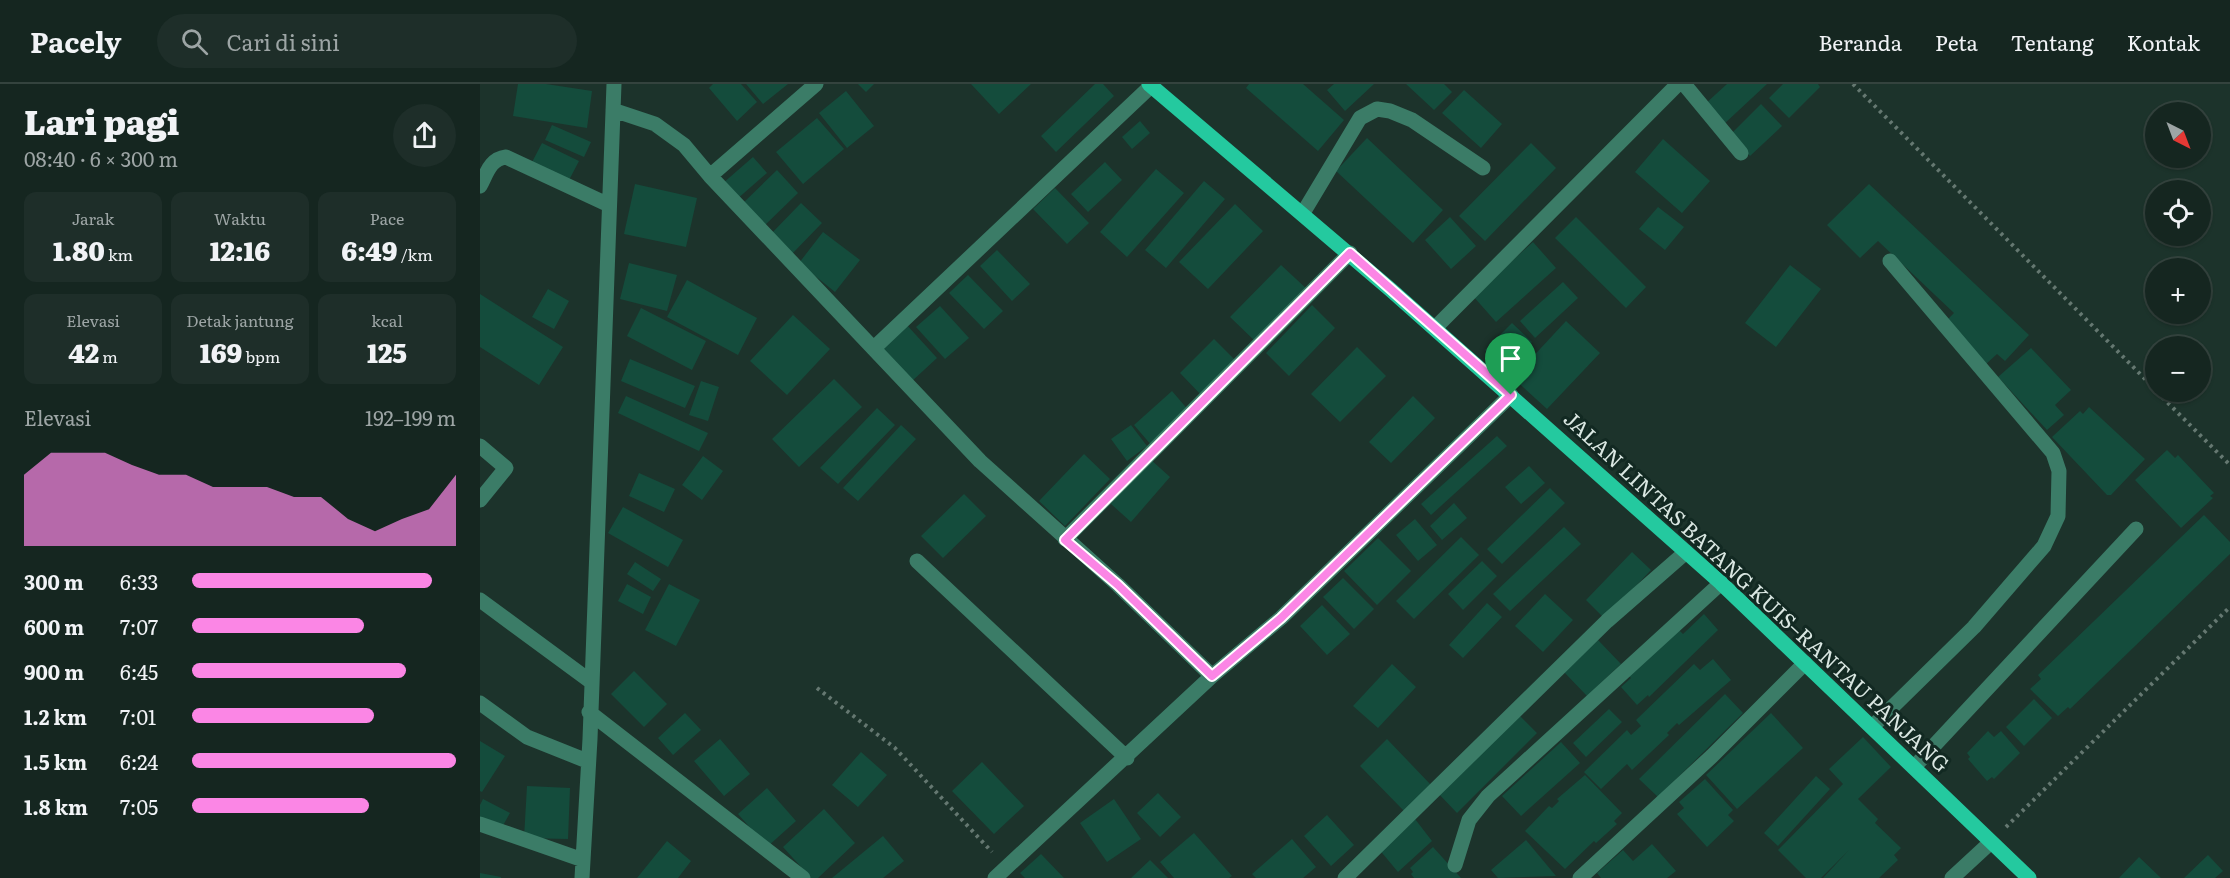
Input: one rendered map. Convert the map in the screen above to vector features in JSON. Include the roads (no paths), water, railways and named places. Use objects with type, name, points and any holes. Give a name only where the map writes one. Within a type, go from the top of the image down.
[{"type":"main road","name":"JALAN LINTAS BATANG KUIS–RANTAU PANJANG","points":[[1150,85],[1350,253],[1721,583],[1915,766],[2029,878]]},
{"type":"street","points":[[582,878],[614,84]]},
{"type":"street","points":[[710,177],[816,84]]},
{"type":"street","points":[[1435,328],[1678,84]]},
{"type":"street","points":[[1684,84],[1741,153]]},
{"type":"street","points":[[874,348],[1150,85]]},
{"type":"street","points":[[1303,213],[1360,118],[1377,109],[1390,111],[1412,120],[1483,168]]},
{"type":"street","points":[[613,110],[655,124],[684,145],[710,177],[980,461],[1065,540],[1118,585],[1212,676]]},
{"type":"street","points":[[480,186],[490,165],[506,157],[609,205]]},
{"type":"street","points":[[1065,540],[1350,253]]},
{"type":"street","points":[[1872,727],[1974,627],[2044,546],[2058,516],[2059,471],[2053,453],[1890,261]]},
{"type":"street","points":[[994,878],[1127,758],[1212,676],[1281,618],[1511,395]]},
{"type":"street","points":[[480,446],[506,468],[480,500]]},
{"type":"street","points":[[1915,766],[2136,529]]},
{"type":"street","points":[[1352,876],[1607,621],[1686,552]]},
{"type":"street","points":[[917,561],[1127,758]]},
{"type":"street","points":[[1455,865],[1469,820],[1488,796],[1721,583]]},
{"type":"street","points":[[480,600],[590,681]]},
{"type":"street","points":[[1580,878],[1712,756],[1805,663]]},
{"type":"street","points":[[480,703],[527,737],[587,761]]},
{"type":"street","points":[[589,711],[803,878]]},
{"type":"street","points":[[480,824],[583,860]]},
{"type":"street","points":[[1952,878],[1991,842]]}]
